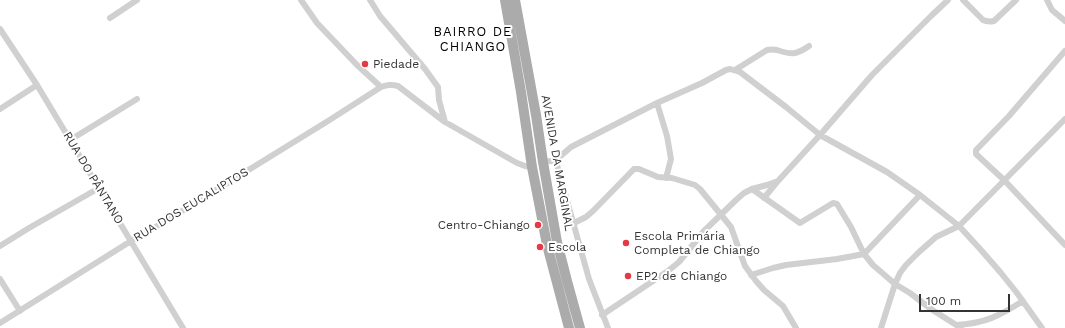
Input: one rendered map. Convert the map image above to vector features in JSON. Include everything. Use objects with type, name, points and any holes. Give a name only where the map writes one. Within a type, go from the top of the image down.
[{"type":"main road","name":"AVENIDA DA MARGINAL","points":[[505,0],[532,167],[547,245],[569,328]]},
{"type":"main road","name":"AVENIDA DA MARGINAL","points":[[515,0],[557,242],[580,328]]},
{"type":"street","points":[[110,18],[137,0]]},
{"type":"street","points":[[301,0],[317,23],[357,65],[381,87],[393,84],[398,86],[445,122],[517,163],[532,167]]},
{"type":"street","points":[[370,0],[380,16],[425,69],[438,87],[439,100],[445,122]]},
{"type":"street","points":[[764,198],[872,75],[948,0]]},
{"type":"street","points":[[963,0],[983,20],[987,22],[994,21],[1016,0]]},
{"type":"street","points":[[1047,0],[1052,10],[1065,21]]},
{"type":"street","name":"RUA DO PÂNTANO","points":[[0,29],[37,85],[183,328]]},
{"type":"street","points":[[735,70],[767,50],[771,49],[796,53],[809,46]]},
{"type":"street","points":[[1065,50],[1008,116],[976,150],[976,154],[1004,180],[1065,245]]},
{"type":"street","points":[[543,162],[552,160],[555,161],[571,147],[657,103],[702,83],[726,70],[735,70],[763,89],[820,135],[887,172],[920,195],[959,226],[986,255],[1023,300],[1042,328]]},
{"type":"street","points":[[0,109],[37,85]]},
{"type":"street","name":"RUA DOS EUCALIPTOS","points":[[0,323],[131,241],[328,122],[381,87]]},
{"type":"street","points":[[70,140],[137,99]]},
{"type":"street","points":[[657,103],[667,136],[671,159],[666,178]]},
{"type":"street","points":[[881,328],[895,284],[906,265],[936,237],[959,226],[1065,119]]},
{"type":"street","points":[[555,161],[589,279],[608,328]]},
{"type":"street","points":[[574,223],[586,217],[593,211],[636,168],[658,177],[672,178],[695,185],[731,227],[744,266],[764,290],[783,306],[796,328]]},
{"type":"street","points":[[602,315],[679,262],[704,231],[736,200],[752,189],[778,181]]},
{"type":"street","points":[[0,246],[99,188]]},
{"type":"street","points":[[752,189],[800,223],[832,203],[837,204],[851,227],[864,254],[873,265],[895,284],[959,327],[989,319],[1004,313],[1023,300]]},
{"type":"street","points":[[751,275],[786,265],[864,254],[920,195]]},
{"type":"street","points":[[0,279],[20,311]]},
{"type":"place","name":"Piedade","points":[[365,64]]},
{"type":"place","name":"Centro-Chiango","points":[[538,225]]},
{"type":"place","name":"Escola Primária Completa de Chiango","points":[[626,243]]},
{"type":"place","name":"Escola","points":[[540,247]]},
{"type":"place","name":"EP2 de Chiango","points":[[628,276]]},
{"type":"district","name":"BAIRRO DE CHIANGO","points":[[473,40]]}]
